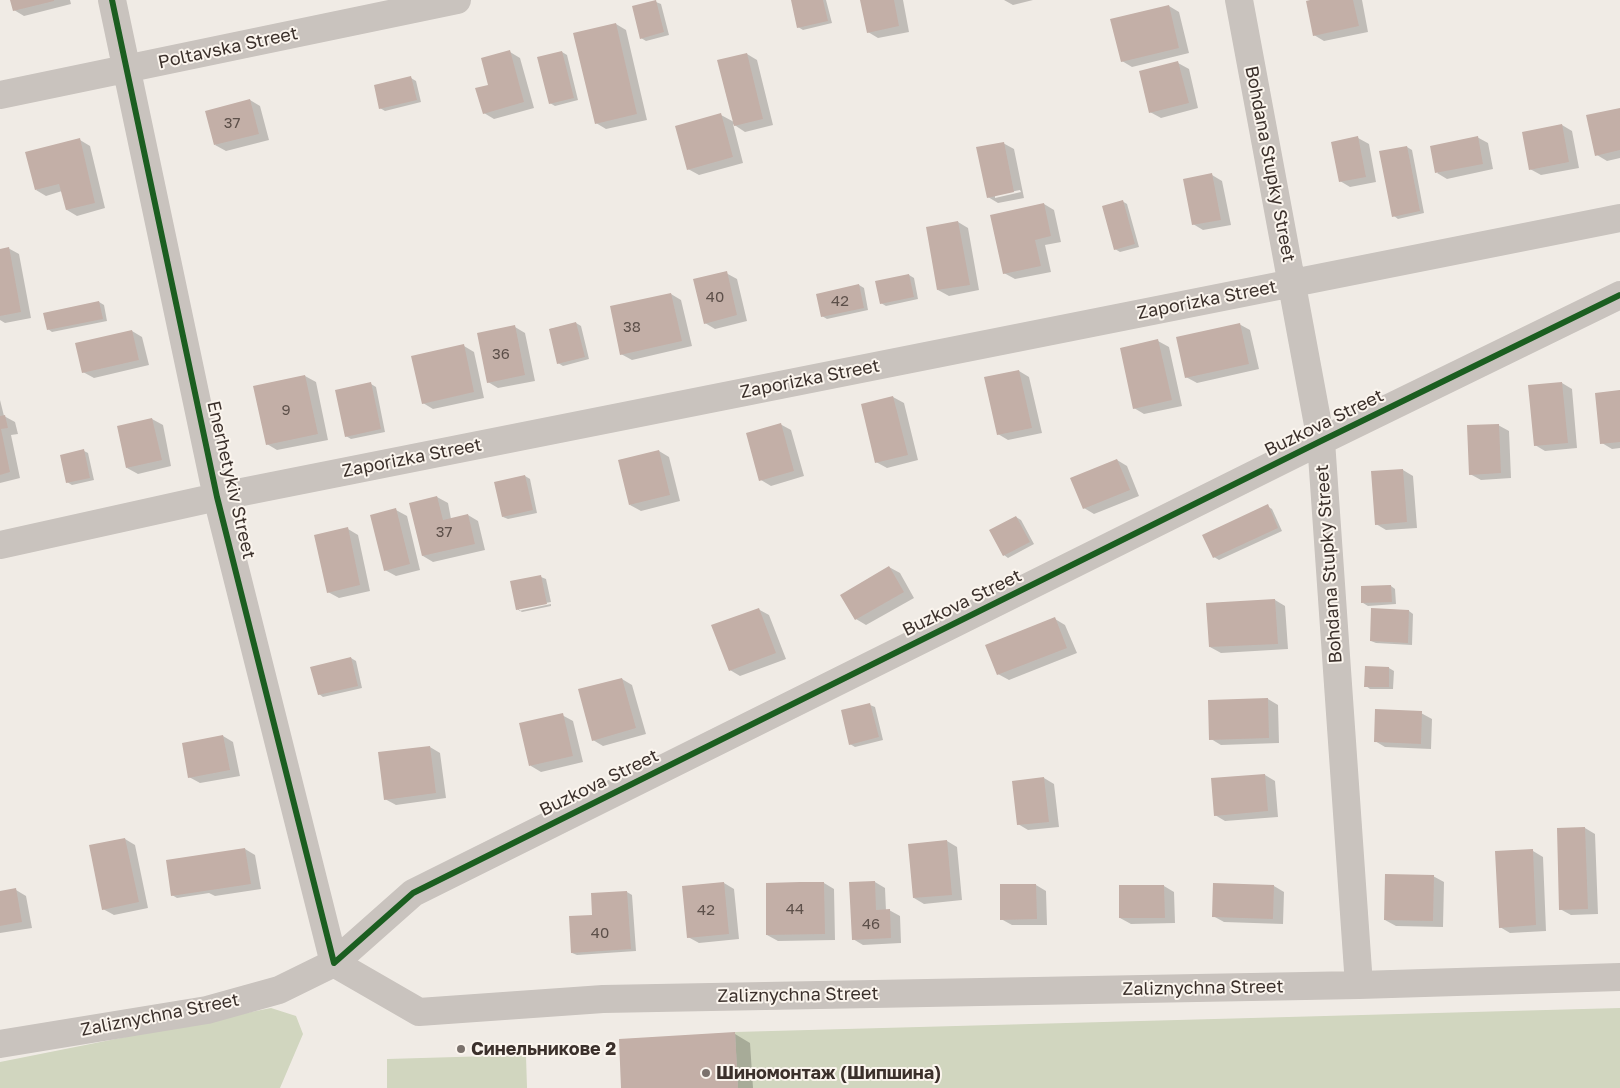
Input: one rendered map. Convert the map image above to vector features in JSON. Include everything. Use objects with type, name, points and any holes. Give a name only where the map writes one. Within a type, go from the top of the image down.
[{"type":"street","name":"Enerhetykiv Street","points":[[112,0],[217,497],[334,963]]},
{"type":"street","name":"Poltavska Street","points":[[0,95],[456,0]]},
{"type":"street","name":"Bohdana Stupky Street","points":[[1239,0],[1321,441],[1359,985]]},
{"type":"street","name":"Zaporizka Street","points":[[0,545],[217,497],[1620,218]]},
{"type":"street","name":"Buzkova Street","points":[[334,963],[412,893],[1321,441],[1620,295]]},
{"type":"street","name":"Zaliznychna Street","points":[[0,1044],[207,1010],[279,990],[334,963],[419,1012],[603,999],[1359,985],[1620,977]]},
{"type":"green space","points":[[271,1008],[296,1016],[303,1034],[280,1088],[0,1088],[0,1062]]},
{"type":"green space","points":[[1620,1008],[1620,1088],[738,1088],[735,1032]]},
{"type":"green space","points":[[526,1055],[527,1088],[387,1088],[387,1059]]},
{"type":"building","points":[[10,0],[54,0],[54,1],[13,11]]},
{"type":"building","points":[[656,0],[664,32],[640,39],[632,6]]},
{"type":"building","points":[[791,0],[823,0],[828,21],[797,28]]},
{"type":"building","points":[[860,0],[894,0],[899,26],[867,33]]},
{"type":"building","points":[[1353,0],[1359,26],[1313,36],[1306,1]]},
{"type":"building","points":[[1169,5],[1179,48],[1121,62],[1110,19]]},
{"type":"building","points":[[616,23],[637,114],[595,124],[573,33]]},
{"type":"building","points":[[510,50],[524,102],[483,114],[475,88],[488,85],[481,58]]},
{"type":"building","points":[[562,51],[574,98],[549,104],[537,57]]},
{"type":"building","points":[[747,53],[763,119],[734,126],[717,60]]},
{"type":"building","points":[[1178,61],[1189,103],[1149,113],[1139,71]]},
{"type":"building","points":[[411,76],[417,100],[379,109],[374,85]]},
{"type":"building","points":[[250,99],[259,134],[214,145],[205,111]]},
{"type":"building","points":[[1620,108],[1620,150],[1595,156],[1586,115]]},
{"type":"building","points":[[721,113],[733,157],[687,170],[675,126]]},
{"type":"building","points":[[1562,124],[1569,162],[1529,170],[1522,132]]},
{"type":"building","points":[[1358,136],[1366,177],[1339,182],[1331,142]]},
{"type":"building","points":[[1478,136],[1483,164],[1435,173],[1430,146]]},
{"type":"building","points":[[80,138],[95,203],[66,210],[59,184],[35,190],[25,152]]},
{"type":"building","points":[[1004,142],[1014,192],[987,198],[976,147]]},
{"type":"building","points":[[1407,146],[1420,211],[1392,217],[1379,151]]},
{"type":"building","points":[[1212,173],[1221,220],[1192,225],[1183,179]]},
{"type":"building","points":[[1123,200],[1135,244],[1114,250],[1102,206]]},
{"type":"building","points":[[1044,203],[1051,236],[1035,240],[1041,266],[1003,274],[990,215]]},
{"type":"building","points":[[958,221],[970,285],[937,290],[926,227]]},
{"type":"building","points":[[9,247],[21,312],[0,316],[0,249]]},
{"type":"building","points":[[727,271],[737,315],[704,324],[693,279]]},
{"type":"building","points":[[909,274],[914,297],[880,304],[875,281]]},
{"type":"building","points":[[859,284],[864,308],[821,317],[816,294]]},
{"type":"building","points":[[671,293],[682,341],[620,355],[610,306]]},
{"type":"building","points":[[99,301],[103,319],[47,330],[43,313]]},
{"type":"building","points":[[576,322],[585,357],[557,364],[549,329]]},
{"type":"building","points":[[1240,323],[1249,364],[1185,378],[1176,337]]},
{"type":"building","points":[[515,325],[525,375],[487,383],[477,333]]},
{"type":"building","points":[[132,330],[139,360],[82,373],[75,343]]},
{"type":"building","points":[[1158,339],[1172,400],[1133,409],[1120,348]]},
{"type":"building","points":[[464,344],[474,392],[422,404],[411,356]]},
{"type":"building","points":[[1019,370],[1032,428],[997,435],[984,377]]},
{"type":"building","points":[[305,375],[318,434],[266,445],[253,386]]},
{"type":"building","points":[[371,382],[381,429],[345,437],[335,390]]},
{"type":"building","points":[[1562,382],[1568,443],[1534,446],[1528,385]]},
{"type":"building","points":[[1620,390],[1620,442],[1600,444],[1595,393]]},
{"type":"building","points":[[893,396],[908,455],[875,463],[861,404]]},
{"type":"building","points":[[5,415],[8,428],[1,429],[10,472],[0,475],[0,416]]},
{"type":"building","points":[[152,418],[162,460],[126,468],[117,426]]},
{"type":"building","points":[[781,423],[794,471],[759,481],[746,433]]},
{"type":"building","points":[[1499,424],[1501,473],[1469,475],[1467,425]]},
{"type":"building","points":[[84,449],[90,478],[66,483],[60,455]]},
{"type":"building","points":[[659,450],[670,495],[629,505],[618,460]]},
{"type":"building","points":[[1117,459],[1130,490],[1083,509],[1070,478]]},
{"type":"building","points":[[1403,469],[1407,522],[1375,525],[1371,471]]},
{"type":"building","points":[[525,475],[533,510],[502,517],[494,482]]},
{"type":"building","points":[[437,496],[443,520],[468,514],[475,544],[422,556],[409,503]]},
{"type":"building","points":[[1268,504],[1278,528],[1213,558],[1202,535]]},
{"type":"building","points":[[396,508],[410,564],[384,571],[370,515]]},
{"type":"building","points":[[1016,516],[1030,542],[1003,556],[989,530]]},
{"type":"building","points":[[348,527],[360,585],[327,593],[314,535]]},
{"type":"building","points":[[889,566],[904,592],[855,620],[840,595]]},
{"type":"building","points":[[541,575],[547,604],[516,610],[510,581]]},
{"type":"building","points":[[1391,585],[1392,602],[1361,603],[1361,586]]},
{"type":"building","points":[[1275,599],[1278,644],[1209,647],[1206,603]]},
{"type":"building","points":[[759,608],[776,653],[729,671],[711,625]]},
{"type":"building","points":[[1371,608],[1409,610],[1408,643],[1370,641]]},
{"type":"building","points":[[1055,617],[1067,648],[997,675],[985,645]]},
{"type":"building","points":[[351,657],[358,686],[318,695],[310,667]]},
{"type":"building","points":[[1365,666],[1389,667],[1389,687],[1364,687]]},
{"type":"building","points":[[622,678],[636,728],[592,741],[578,689]]},
{"type":"building","points":[[1268,698],[1269,738],[1209,740],[1208,700]]},
{"type":"building","points":[[870,703],[879,737],[849,745],[841,710]]},
{"type":"building","points":[[1375,709],[1422,711],[1421,744],[1374,742]]},
{"type":"building","points":[[563,713],[573,756],[529,766],[519,723]]},
{"type":"building","points":[[223,735],[230,770],[188,778],[182,743]]},
{"type":"building","points":[[430,746],[436,793],[384,800],[378,752]]},
{"type":"building","points":[[1265,774],[1268,811],[1214,816],[1211,778]]},
{"type":"building","points":[[1044,777],[1049,822],[1017,825],[1012,781]]},
{"type":"building","points":[[1585,827],[1588,909],[1559,910],[1557,828]]},
{"type":"building","points":[[125,838],[139,902],[102,910],[89,845]]},
{"type":"building","points":[[947,840],[952,895],[913,898],[908,844]]},
{"type":"building","points":[[245,848],[251,884],[171,896],[166,860]]},
{"type":"building","points":[[1533,849],[1536,925],[1499,928],[1495,851]]},
{"type":"building","points":[[1385,874],[1434,875],[1433,921],[1384,920]]},
{"type":"building","points":[[875,881],[876,910],[890,909],[891,938],[852,940],[849,882]]},
{"type":"building","points":[[724,882],[729,934],[687,938],[682,886]]},
{"type":"building","points":[[824,882],[825,934],[766,935],[766,883]]},
{"type":"building","points":[[1213,883],[1274,885],[1273,919],[1212,917]]},
{"type":"building","points":[[1000,884],[1036,884],[1037,919],[1000,920]]},
{"type":"building","points":[[1119,885],[1164,885],[1165,918],[1119,918]]},
{"type":"building","points":[[16,888],[22,922],[0,926],[0,891]]},
{"type":"building","points":[[627,891],[631,949],[571,953],[569,916],[592,915],[591,893]]},
{"type":"building","points":[[735,1032],[738,1088],[621,1088],[619,1039]]},
{"type":"cycle path","points":[[112,0],[217,497],[334,963],[413,893],[1321,441],[1620,295]]},
{"type":"place","name":"Синельникове 2","points":[[461,1049]]},
{"type":"place","name":"Шиномонтаж (Шипшина)","points":[[706,1073]]}]
